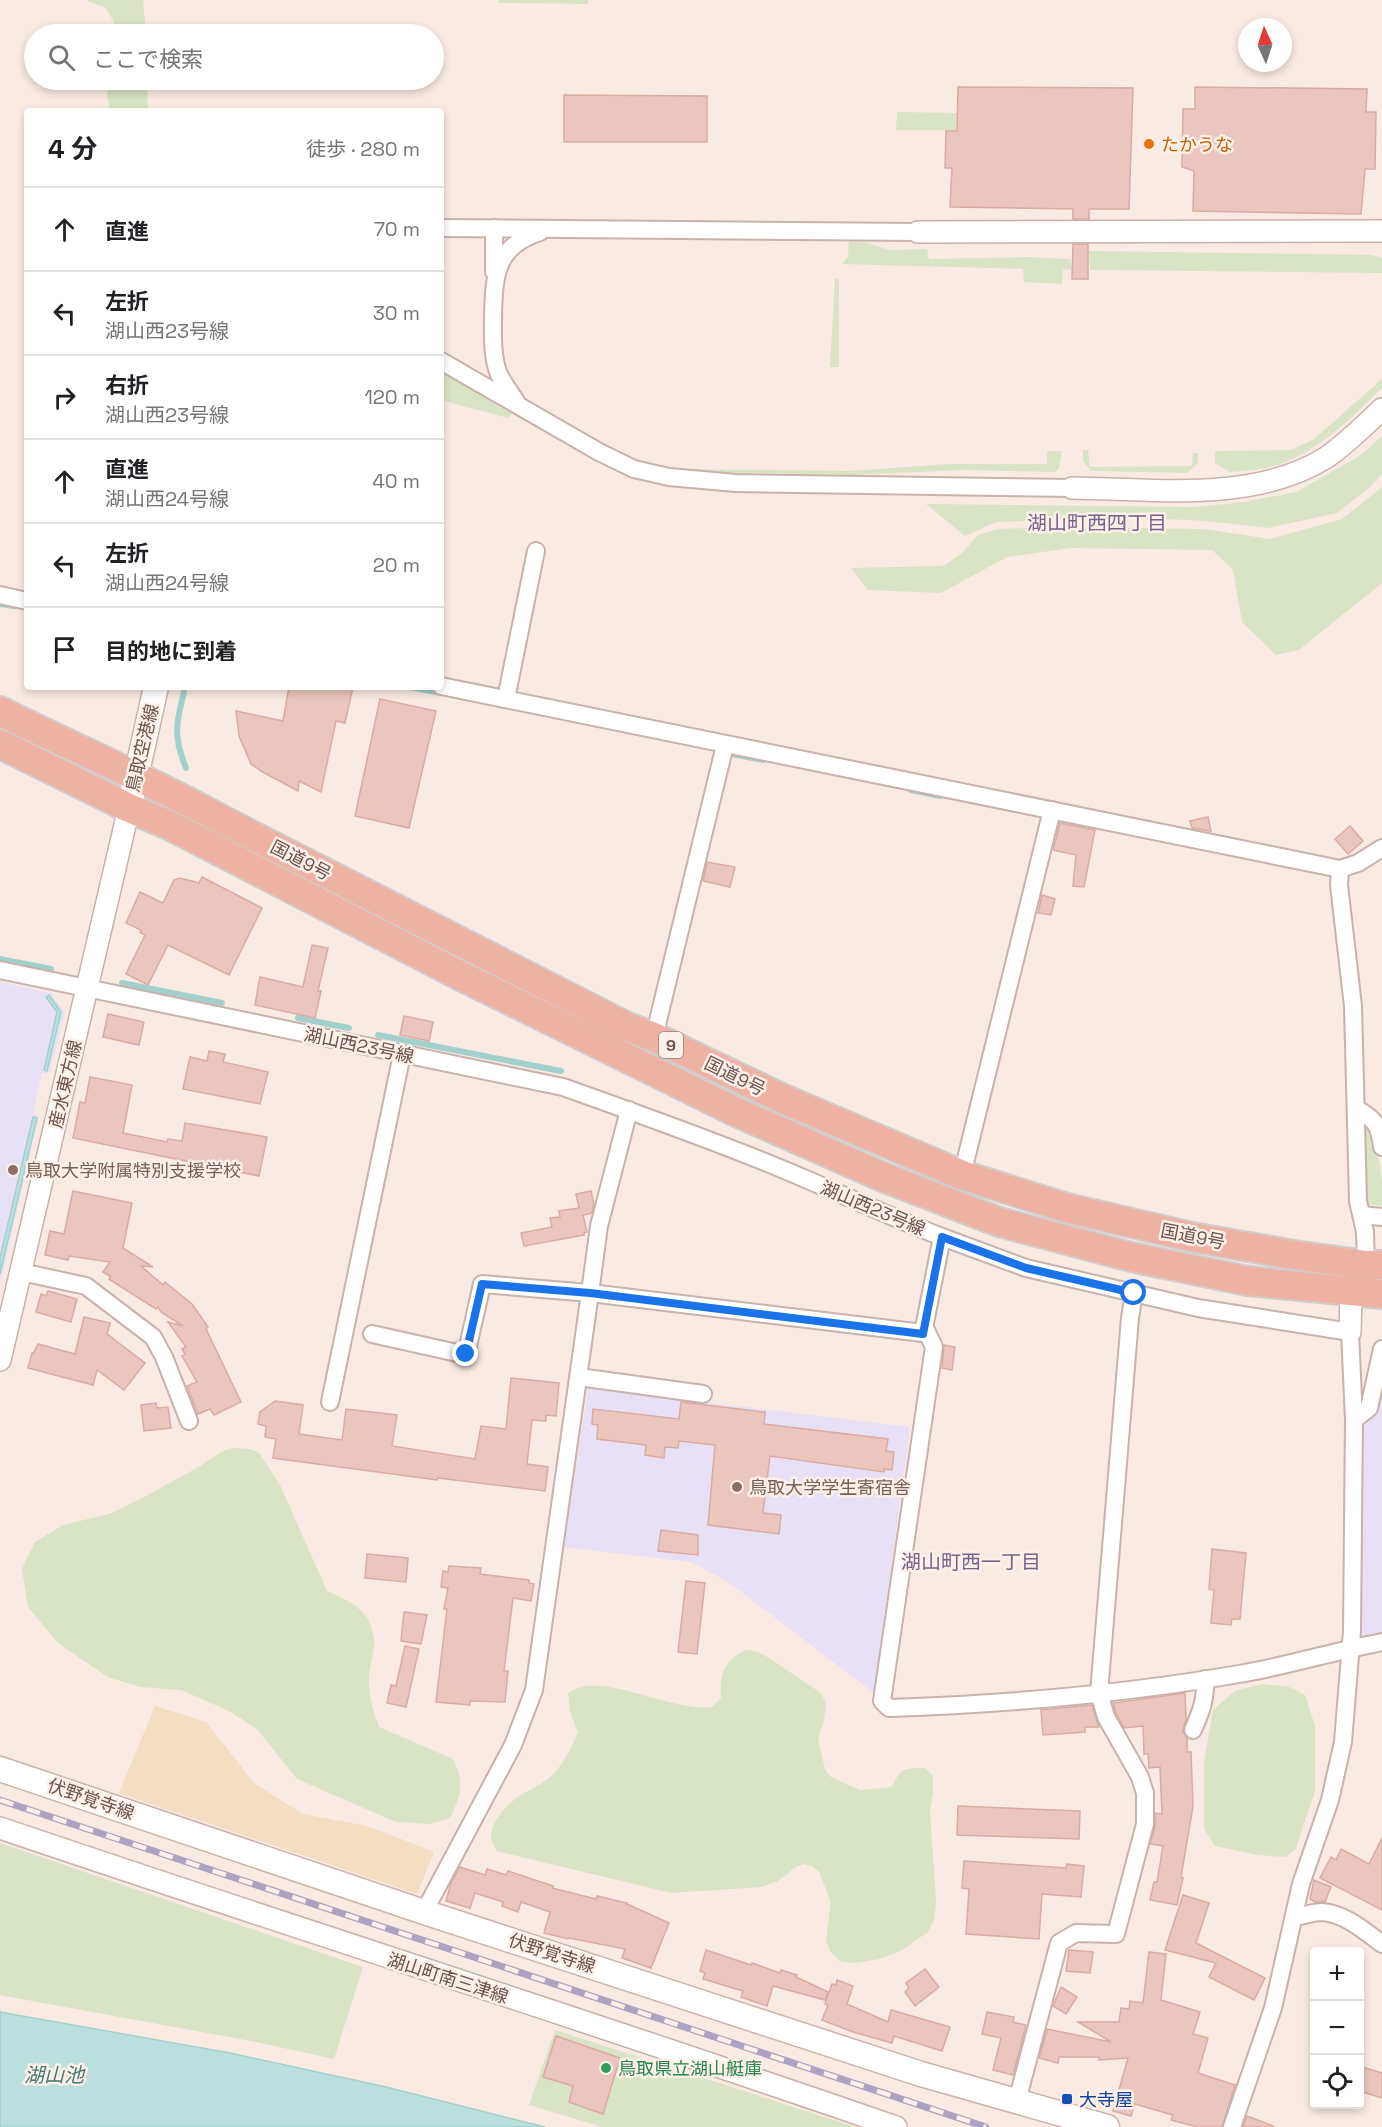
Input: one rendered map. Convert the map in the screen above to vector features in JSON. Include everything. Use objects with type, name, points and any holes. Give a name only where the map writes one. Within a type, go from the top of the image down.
[{"type":"highway","name":"国道9号","points":[[0,711],[135,777],[173,792],[222,820],[626,1026],[654,1037],[781,1098],[962,1175],[1067,1208],[1192,1237],[1374,1265]]},
{"type":"highway","name":"国道9号","points":[[0,744],[129,808],[171,826],[461,976],[734,1111],[883,1177],[999,1222],[1131,1257],[1248,1281],[1382,1294]]},
{"type":"main road","name":"鳥取空港線","points":[[129,808],[155,690]]},
{"type":"main road","name":"伏野覚寺線","points":[[0,1769],[424,1912],[921,2074],[1107,2127]]},
{"type":"street","points":[[444,228],[918,232],[1382,231]]},
{"type":"street","points":[[494,228],[493,335],[498,373],[519,406]]},
{"type":"street","points":[[494,281],[502,259],[514,245],[530,235],[552,229]]},
{"type":"street","points":[[1292,230],[1382,246]]},
{"type":"street","points":[[444,363],[599,452],[634,469],[669,477],[736,483],[1208,490],[1255,485],[1279,480],[1326,457],[1382,409]]},
{"type":"street","points":[[506,699],[536,551]]},
{"type":"street","points":[[0,595],[24,600]]},
{"type":"street","points":[[444,687],[1340,869],[1358,863],[1382,848]]},
{"type":"street","points":[[654,1037],[725,745]]},
{"type":"street","name":"産水東方線","points":[[0,1360],[129,808]]},
{"type":"street","points":[[962,1175],[1052,810]]},
{"type":"street","points":[[1340,869],[1339,885],[1353,1005],[1359,1201],[1374,1265]]},
{"type":"street","name":"湖山西23号線","points":[[0,970],[563,1087],[780,1168],[888,1217],[942,1237],[924,1326]]},
{"type":"street","points":[[330,1401],[402,1054]]},
{"type":"street","points":[[1357,1109],[1377,1123],[1382,1147]]},
{"type":"street","points":[[424,1912],[513,1745],[534,1690],[599,1226],[629,1110]]},
{"type":"street","points":[[1362,1215],[1382,1216]]},
{"type":"street","points":[[942,1237],[1026,1268],[1198,1308],[1350,1332]]},
{"type":"street","points":[[21,1272],[86,1286],[153,1336],[164,1357],[189,1421]]},
{"type":"street","points":[[372,1334],[466,1354],[482,1284],[590,1293],[923,1334],[924,1326]]},
{"type":"street","points":[[1232,2127],[1272,2008],[1301,1884],[1330,1800],[1340,1754],[1351,1648],[1354,1420],[1350,1332],[1351,1292]]},
{"type":"street","points":[[1017,2101],[1059,1943],[1076,1933],[1116,1934],[1145,1824],[1145,1794],[1140,1777],[1106,1717],[1099,1693],[1130,1318],[1134,1293]]},
{"type":"street","points":[[924,1326],[934,1347],[882,1701],[889,1708],[1026,1701],[1205,1679],[1289,1664],[1382,1642]]},
{"type":"street","points":[[1354,1420],[1369,1408],[1382,1349]]},
{"type":"street","points":[[579,1377],[703,1395]]},
{"type":"street","points":[[1193,1730],[1202,1709],[1205,1679]]},
{"type":"street","name":"湖山町南三津線","points":[[0,1828],[728,2069],[896,2127]]},
{"type":"street","points":[[1294,1917],[1323,1912],[1335,1915],[1346,1919],[1382,1944]]},
{"type":"shaded area","name":"鳥取大学附属特別支援学校","points":[[0,982],[52,993],[65,1012],[49,1074],[42,1073],[33,1113],[39,1116],[0,1285]]},
{"type":"shaded area","name":"鳥取大学学生寄宿舎","points":[[588,1388],[910,1427],[874,1693],[728,1582],[691,1562],[564,1547]]},
{"type":"shaded area","points":[[1382,1395],[1382,1637],[1358,1642],[1362,1425]]},
{"type":"green space","points":[[86,0],[143,0],[145,24],[114,24],[106,8]]},
{"type":"green space","points":[[499,0],[588,0],[588,4],[499,3]]},
{"type":"green space","points":[[108,90],[147,90],[148,108],[109,108]]},
{"type":"green space","points":[[897,112],[957,113],[956,130],[896,130]]},
{"type":"green space","points":[[849,242],[868,243],[889,250],[927,249],[929,259],[1026,257],[1070,259],[1072,270],[1063,269],[1062,284],[1024,282],[1023,269],[842,264],[848,257]]},
{"type":"green space","points":[[1089,251],[1372,255],[1382,258],[1382,273],[1090,270]]},
{"type":"green space","points":[[835,278],[839,279],[839,367],[830,367]]},
{"type":"green space","points":[[444,374],[512,413],[508,418],[444,401]]},
{"type":"green space","points":[[1382,379],[1382,388],[1356,413],[1330,436],[1300,455],[1267,468],[1244,471],[1230,472],[1215,463],[1215,451],[1291,450],[1314,439]]},
{"type":"green space","points":[[1382,436],[1382,474],[1370,487],[1337,513],[1268,528],[1207,521],[1146,518],[1053,520],[996,522],[965,536],[926,504],[1194,507],[1244,502],[1296,492],[1361,455]]},
{"type":"green space","points":[[1083,450],[1088,450],[1090,467],[1192,466],[1193,453],[1198,453],[1198,463],[1187,473],[1091,471],[1083,461]]},
{"type":"green space","points":[[1047,451],[1062,451],[1059,468],[1055,472],[965,470],[850,475],[672,469],[850,471],[948,464],[1047,464]]},
{"type":"green space","points":[[1382,487],[1382,583],[1299,650],[1276,655],[1242,622],[1233,570],[1212,550],[1071,548],[1007,557],[941,593],[868,590],[851,568],[944,566],[963,552],[978,535],[998,529],[1056,527],[1204,529],[1270,539],[1342,519]]},
{"type":"green space","points":[[1363,1119],[1375,1135],[1382,1181],[1382,1206],[1364,1203]]},
{"type":"green space","points":[[232,1448],[251,1449],[259,1453],[280,1485],[327,1591],[358,1608],[369,1621],[374,1644],[369,1690],[379,1727],[453,1759],[459,1775],[460,1789],[450,1818],[430,1824],[396,1822],[297,1779],[257,1729],[229,1711],[181,1690],[140,1687],[108,1677],[59,1644],[28,1607],[22,1569],[35,1542],[63,1525],[109,1514]]},
{"type":"green space","points":[[745,1650],[756,1651],[769,1658],[821,1693],[826,1703],[818,1739],[825,1769],[831,1777],[860,1790],[892,1787],[898,1776],[908,1769],[925,1768],[933,1776],[930,1811],[936,1902],[934,1920],[928,1932],[902,1950],[880,1959],[855,1963],[839,1961],[831,1952],[826,1941],[831,1902],[819,1872],[812,1866],[803,1864],[778,1881],[761,1887],[671,1893],[497,1851],[491,1838],[494,1825],[501,1813],[518,1797],[551,1776],[568,1754],[578,1733],[570,1712],[568,1693],[581,1687],[598,1686],[617,1688],[677,1704],[712,1707],[721,1698],[724,1670],[732,1659]]},
{"type":"green space","points":[[1263,1684],[1289,1687],[1305,1695],[1315,1726],[1315,1791],[1295,1850],[1285,1857],[1258,1855],[1215,1846],[1204,1829],[1204,1762],[1213,1710],[1235,1691]]},
{"type":"green space","points":[[0,1843],[363,1967],[334,2059],[256,2042],[0,1995]]},
{"type":"green space","name":"鳥取県立湖山艇庫","points":[[555,2030],[855,2127],[602,2127],[529,2105]]},
{"type":"sand","points":[[155,1706],[206,1722],[255,1784],[303,1814],[368,1826],[434,1852],[417,1894],[119,1793]]},
{"type":"water","points":[[49,995],[61,1012],[47,1071],[44,1070],[57,1012],[46,997]]},
{"type":"water","points":[[33,1117],[37,1118],[0,1274],[0,1258]]},
{"type":"water","name":"湖山池","points":[[0,2012],[230,2053],[386,2087],[545,2127],[0,2127]]},
{"type":"building","points":[[958,87],[1133,88],[1129,209],[1089,209],[1089,219],[1073,219],[1073,209],[950,207],[952,168],[945,168],[946,131],[957,131]]},
{"type":"building","points":[[1195,87],[1367,89],[1366,112],[1376,112],[1375,169],[1365,169],[1361,214],[1193,211],[1194,171],[1182,167],[1183,109],[1195,109]]},
{"type":"building","points":[[564,95],[707,96],[707,142],[564,142]]},
{"type":"building","points":[[1073,244],[1088,244],[1088,279],[1072,279]]},
{"type":"building","points":[[288,690],[352,690],[345,723],[336,721],[321,792],[299,781],[298,791],[251,764],[239,736],[236,711],[283,721]]},
{"type":"building","points":[[380,699],[436,711],[409,828],[355,816]]},
{"type":"building","points":[[1208,817],[1211,831],[1192,828],[1190,821]]},
{"type":"building","points":[[1060,823],[1095,830],[1084,887],[1073,886],[1076,855],[1053,850]]},
{"type":"building","points":[[1350,826],[1363,841],[1348,854],[1335,839]]},
{"type":"building","points":[[707,862],[735,867],[730,887],[703,881]]},
{"type":"building","points":[[202,877],[262,908],[229,975],[168,945],[148,985],[126,974],[145,935],[140,932],[141,930],[126,923],[140,892],[163,903],[174,880],[180,878],[199,883]]},
{"type":"building","points":[[1042,895],[1055,899],[1051,915],[1038,913]]},
{"type":"building","points":[[312,945],[328,948],[318,991],[321,991],[315,1018],[255,1005],[260,977],[303,987]]},
{"type":"building","points":[[108,1014],[144,1022],[139,1045],[103,1037]]},
{"type":"building","points":[[404,1016],[433,1022],[429,1041],[400,1035]]},
{"type":"building","points":[[209,1051],[225,1054],[223,1062],[268,1072],[260,1104],[183,1089],[190,1057],[207,1061]]},
{"type":"building","points":[[90,1077],[132,1085],[123,1133],[167,1142],[168,1139],[182,1141],[185,1123],[267,1137],[259,1176],[73,1138],[80,1102],[85,1103]]},
{"type":"building","points":[[73,1191],[132,1203],[123,1248],[153,1267],[141,1266],[163,1285],[165,1282],[192,1304],[208,1327],[206,1329],[241,1402],[214,1415],[210,1409],[198,1414],[187,1386],[197,1382],[182,1356],[185,1354],[182,1349],[186,1347],[168,1322],[183,1326],[161,1312],[158,1307],[156,1309],[109,1279],[111,1277],[103,1272],[110,1262],[69,1256],[68,1260],[45,1255],[50,1231],[64,1234]]},
{"type":"building","points":[[591,1191],[594,1204],[592,1213],[583,1215],[587,1232],[584,1235],[524,1246],[521,1233],[552,1227],[550,1218],[560,1217],[559,1211],[579,1208],[576,1194]]},
{"type":"building","points":[[48,1291],[77,1299],[71,1322],[36,1312],[41,1294],[46,1296]]},
{"type":"building","points":[[84,1317],[110,1323],[107,1334],[145,1363],[124,1390],[97,1370],[93,1385],[28,1368],[32,1353],[38,1344],[75,1354]]},
{"type":"building","points":[[944,1345],[955,1347],[952,1370],[942,1368]]},
{"type":"building","points":[[511,1378],[559,1383],[556,1416],[546,1415],[546,1421],[532,1420],[527,1464],[548,1467],[545,1491],[438,1478],[437,1480],[273,1458],[276,1439],[265,1437],[266,1426],[258,1424],[260,1412],[275,1401],[303,1405],[299,1434],[342,1440],[346,1409],[397,1415],[392,1446],[475,1459],[481,1426],[506,1429]]},
{"type":"building","points":[[681,1402],[765,1412],[764,1424],[888,1439],[886,1451],[894,1452],[892,1470],[884,1469],[884,1472],[770,1456],[763,1513],[781,1515],[779,1534],[708,1525],[715,1445],[679,1441],[678,1448],[665,1447],[664,1458],[645,1455],[646,1445],[597,1439],[598,1425],[592,1424],[593,1409],[679,1419]]},
{"type":"building","points":[[156,1403],[157,1408],[168,1407],[171,1428],[144,1431],[141,1405]]},
{"type":"building","points":[[661,1530],[698,1535],[698,1555],[658,1551]]},
{"type":"building","points":[[1212,1549],[1246,1553],[1240,1619],[1232,1619],[1231,1625],[1211,1623],[1214,1590],[1209,1589]]},
{"type":"building","points":[[367,1554],[408,1558],[406,1582],[365,1578]]},
{"type":"building","points":[[449,1566],[481,1568],[480,1574],[529,1580],[529,1583],[534,1584],[531,1601],[513,1598],[504,1671],[508,1671],[505,1702],[470,1701],[470,1705],[436,1702],[448,1588],[441,1587],[443,1571],[448,1572]]},
{"type":"building","points":[[686,1581],[705,1583],[697,1654],[678,1652]]},
{"type":"building","points":[[404,1612],[427,1615],[421,1644],[401,1641]]},
{"type":"building","points":[[405,1646],[419,1649],[406,1707],[387,1703],[391,1685],[396,1686]]},
{"type":"building","points":[[1185,1693],[1186,1719],[1183,1731],[1187,1738],[1187,1752],[1191,1752],[1193,1806],[1177,1905],[1150,1900],[1154,1882],[1157,1882],[1163,1846],[1150,1844],[1155,1826],[1155,1813],[1162,1814],[1160,1767],[1149,1768],[1148,1754],[1144,1754],[1143,1726],[1124,1728],[1113,1703]]},
{"type":"building","points":[[1092,1705],[1099,1727],[1085,1727],[1085,1732],[1043,1735],[1041,1710]]},
{"type":"building","points":[[958,1806],[1080,1811],[1079,1839],[957,1835]]},
{"type":"building","points":[[1382,1838],[1382,1910],[1320,1878],[1331,1857],[1336,1860],[1341,1849],[1369,1864]]},
{"type":"building","points":[[964,1861],[1066,1868],[1067,1864],[1084,1866],[1081,1897],[1042,1894],[1039,1939],[966,1934],[969,1889],[962,1888]]},
{"type":"building","points":[[460,1867],[485,1875],[487,1869],[506,1875],[508,1871],[553,1886],[552,1888],[596,1899],[597,1896],[627,1903],[669,1923],[651,1968],[622,1958],[625,1949],[544,1933],[550,1912],[521,1902],[518,1912],[502,1906],[503,1902],[475,1893],[470,1908],[446,1901],[451,1883]]},
{"type":"building","points":[[1314,1880],[1331,1887],[1325,1902],[1315,1902],[1310,1899]]},
{"type":"building","points":[[1183,1895],[1209,1903],[1196,1943],[1265,1978],[1254,2000],[1209,1977],[1216,1963],[1165,1950]]},
{"type":"building","points":[[706,1950],[780,1973],[781,1970],[797,1975],[796,1977],[828,1992],[825,2000],[773,1986],[767,2006],[741,1997],[743,1991],[703,1979],[705,1973],[700,1971]]},
{"type":"building","points":[[1069,1950],[1093,1952],[1090,1973],[1066,1971]]},
{"type":"building","points":[[1149,1952],[1166,1954],[1161,2000],[1200,2012],[1193,2034],[1208,2038],[1198,2073],[1235,2085],[1222,2127],[1197,2127],[1171,2120],[1173,2115],[1135,2104],[1131,2116],[1113,2111],[1128,2058],[1099,2060],[1099,2057],[1059,2057],[1058,2063],[1039,2058],[1047,2029],[1111,2042],[1078,2022],[1119,2022],[1121,2008],[1129,2009],[1130,2001],[1143,2003]]},
{"type":"building","points":[[925,1969],[939,1987],[915,2006],[905,1992],[909,1988],[906,1983]]},
{"type":"building","points":[[837,1980],[853,1986],[847,2004],[888,2022],[891,2010],[950,2027],[942,2051],[894,2036],[892,2043],[822,2020],[832,1984],[836,1985]]},
{"type":"building","points":[[1061,1987],[1077,1997],[1066,2014],[1053,2006]]},
{"type":"building","points":[[987,2012],[1014,2017],[1013,2022],[1026,2025],[1013,2075],[993,2070],[1001,2038],[982,2034]]},
{"type":"building","points":[[556,2036],[620,2058],[603,2114],[569,2102],[573,2086],[543,2077]]},
{"type":"building","points":[[1364,2068],[1382,2073],[1382,2098],[1364,2093]]},
{"type":"building","points":[[1247,2116],[1273,2126],[1243,2127]]},
{"type":"waterway","points":[[0,604],[14,606]]},
{"type":"waterway","points":[[426,690],[441,693]]},
{"type":"waterway","points":[[184,692],[177,730],[179,747],[186,768]]},
{"type":"waterway","points":[[732,754],[763,760]]},
{"type":"waterway","points":[[911,790],[940,796]]},
{"type":"waterway","points":[[0,959],[51,969]]},
{"type":"waterway","points":[[122,983],[222,1003]]},
{"type":"waterway","points":[[298,1018],[349,1028]]},
{"type":"waterway","points":[[378,1035],[561,1071]]},
{"type":"railway","points":[[0,1800],[986,2127]]},
{"type":"place","name":"たかうな","points":[[1149,144]]},
{"type":"place","name":"鳥取大学附属特別支援学校","points":[[13,1170]]},
{"type":"place","name":"鳥取大学学生寄宿舎","points":[[737,1487]]},
{"type":"place","name":"鳥取県立湖山艇庫","points":[[606,2068]]},
{"type":"place","name":"大寺屋","points":[[1067,2099]]},
{"type":"district","name":"湖山町西四丁目","points":[[1097,523]]},
{"type":"district","name":"湖山町西一丁目","points":[[971,1562]]},
{"type":"route","points":[[466,1354],[482,1284],[590,1293],[923,1334],[942,1237],[1026,1268],[1134,1293]]}]
